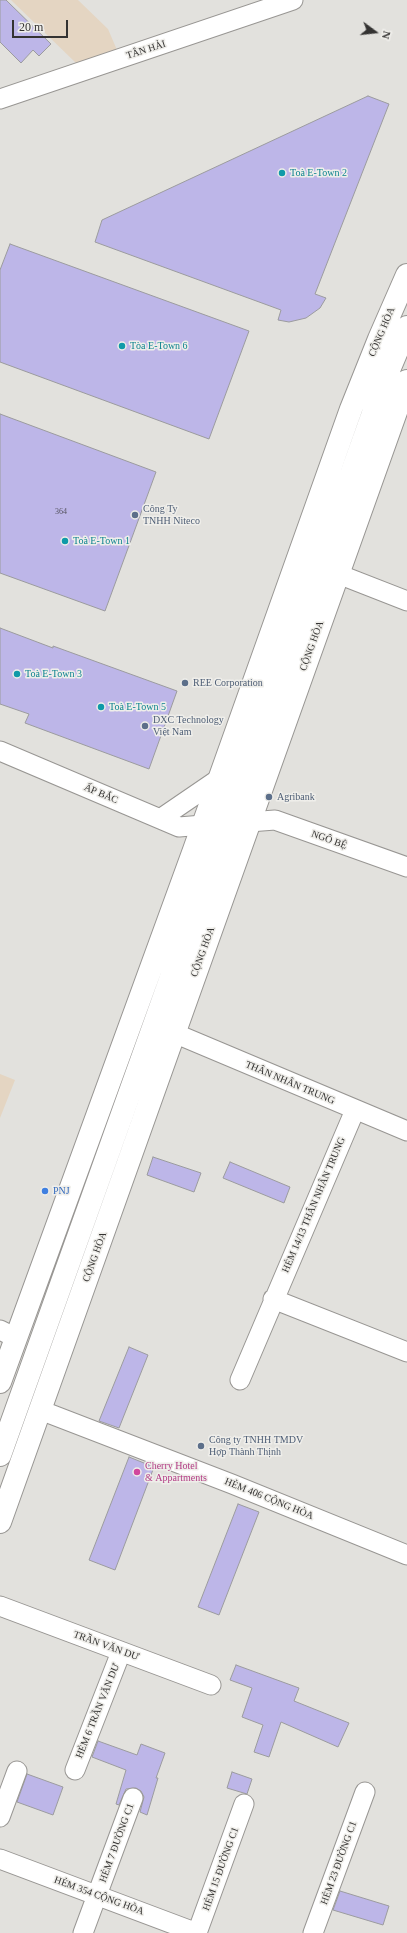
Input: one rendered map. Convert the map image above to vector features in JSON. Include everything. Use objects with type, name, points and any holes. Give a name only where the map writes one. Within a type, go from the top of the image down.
[{"type":"main road","name":"CỘNG HÒA","points":[[0,1382],[8,1334],[203,825],[361,383],[407,275]]},
{"type":"main road","name":"CỘNG HÒA","points":[[0,1455],[386,377],[407,327]]},
{"type":"main road","name":"CỘNG HÒA","points":[[0,1522],[407,381]]},
{"type":"main road","points":[[203,825],[249,822]]},
{"type":"street","name":"TÂN HẢI","points":[[0,99],[293,0]]},
{"type":"street","points":[[338,574],[407,601]]},
{"type":"street","name":"ẤP BẮC","points":[[0,751],[179,827],[203,825]]},
{"type":"street","points":[[160,819],[220,778]]},
{"type":"street","name":"NGÔ BỆ","points":[[249,822],[275,820],[407,867]]},
{"type":"street","name":"THÂN NHÂN TRUNG","points":[[174,1033],[407,1131]]},
{"type":"street","name":"HẺM 14/13 THÂN NHÂN TRUNG","points":[[240,1380],[273,1299],[355,1110]]},
{"type":"street","points":[[273,1299],[407,1352]]},
{"type":"street","name":"HẺM 406 CỘNG HÒA","points":[[40,1410],[232,1484],[407,1555]]},
{"type":"street","name":"TRẦN VĂN DƯ","points":[[0,1606],[212,1685]]},
{"type":"street","name":"HẺM 6 TRẦN VĂN DƯ","points":[[75,1770],[121,1652]]},
{"type":"street","points":[[0,1817],[17,1772]]},
{"type":"street","name":"HẺM 23 ĐƯỜNG C1","points":[[313,1933],[365,1792]]},
{"type":"street","name":"HẺM 7 ĐƯỜNG C1","points":[[83,1933],[133,1798]]},
{"type":"street","name":"HẺM 15 ĐƯỜNG C1","points":[[197,1933],[244,1804]]},
{"type":"street","name":"HẺM 354 CỘNG HÒA","points":[[0,1859],[197,1933]]},
{"type":"shaded area","points":[[11,0],[78,0],[108,29],[117,50],[77,64]]},
{"type":"shaded area","points":[[0,1074],[15,1080],[0,1118]]},
{"type":"building","points":[[0,0],[6,0],[51,44],[39,56],[33,50],[21,63],[0,42]]},
{"type":"building","name":"Toà E-Town 2","points":[[368,96],[389,104],[315,294],[326,298],[320,308],[306,318],[289,322],[278,320],[281,310],[95,242],[102,220]]},
{"type":"building","name":"Tòa E-Town 6","points":[[10,244],[249,331],[209,439],[0,362],[0,270]]},
{"type":"building","name":"Toà E-Town 1","points":[[0,414],[156,472],[105,611],[0,573]]},
{"type":"building","name":"Toà E-Town 5","points":[[0,628],[177,691],[149,769],[25,723],[29,714],[0,704]]},
{"type":"building","points":[[153,1157],[201,1173],[194,1192],[147,1175]]},
{"type":"building","points":[[230,1162],[290,1187],[284,1203],[223,1178]]},
{"type":"building","points":[[129,1347],[148,1355],[119,1428],[99,1421]]},
{"type":"building","points":[[129,1457],[154,1467],[115,1570],[89,1560]]},
{"type":"building","points":[[238,1504],[259,1512],[219,1615],[198,1607]]},
{"type":"building","points":[[236,1665],[299,1688],[294,1701],[349,1723],[338,1747],[281,1722],[269,1757],[254,1752],[263,1725],[242,1717],[252,1688],[230,1680]]},
{"type":"building","points":[[98,1741],[137,1755],[141,1744],[165,1753],[156,1778],[158,1778],[147,1815],[140,1812],[144,1797],[141,1791],[136,1788],[126,1789],[119,1805],[116,1804],[126,1770],[92,1757]]},
{"type":"building","points":[[232,1772],[252,1779],[247,1794],[227,1788]]},
{"type":"building","points":[[27,1774],[63,1787],[53,1815],[17,1802]]},
{"type":"building","points":[[340,1891],[389,1906],[383,1925],[333,1910]]},
{"type":"place","name":"Toà E-Town 2","points":[[282,173]]},
{"type":"place","name":"Tòa E-Town 6","points":[[122,346]]},
{"type":"place","name":"Công Ty TNHH Niteco","points":[[135,515]]},
{"type":"place","name":"Toà E-Town 1","points":[[65,541]]},
{"type":"place","name":"Toà E-Town 3","points":[[17,674]]},
{"type":"place","name":"REE Corporation","points":[[185,683]]},
{"type":"place","name":"Toà E-Town 5","points":[[101,707]]},
{"type":"place","name":"DXC Technology Việt Nam","points":[[145,726]]},
{"type":"place","name":"Agribank","points":[[269,797]]},
{"type":"place","name":"PNJ","points":[[45,1191]]},
{"type":"place","name":"Công ty TNHH TMDV Hợp Thành Thịnh","points":[[201,1446]]},
{"type":"place","name":"Cherry Hotel & Appartments","points":[[137,1472]]}]
